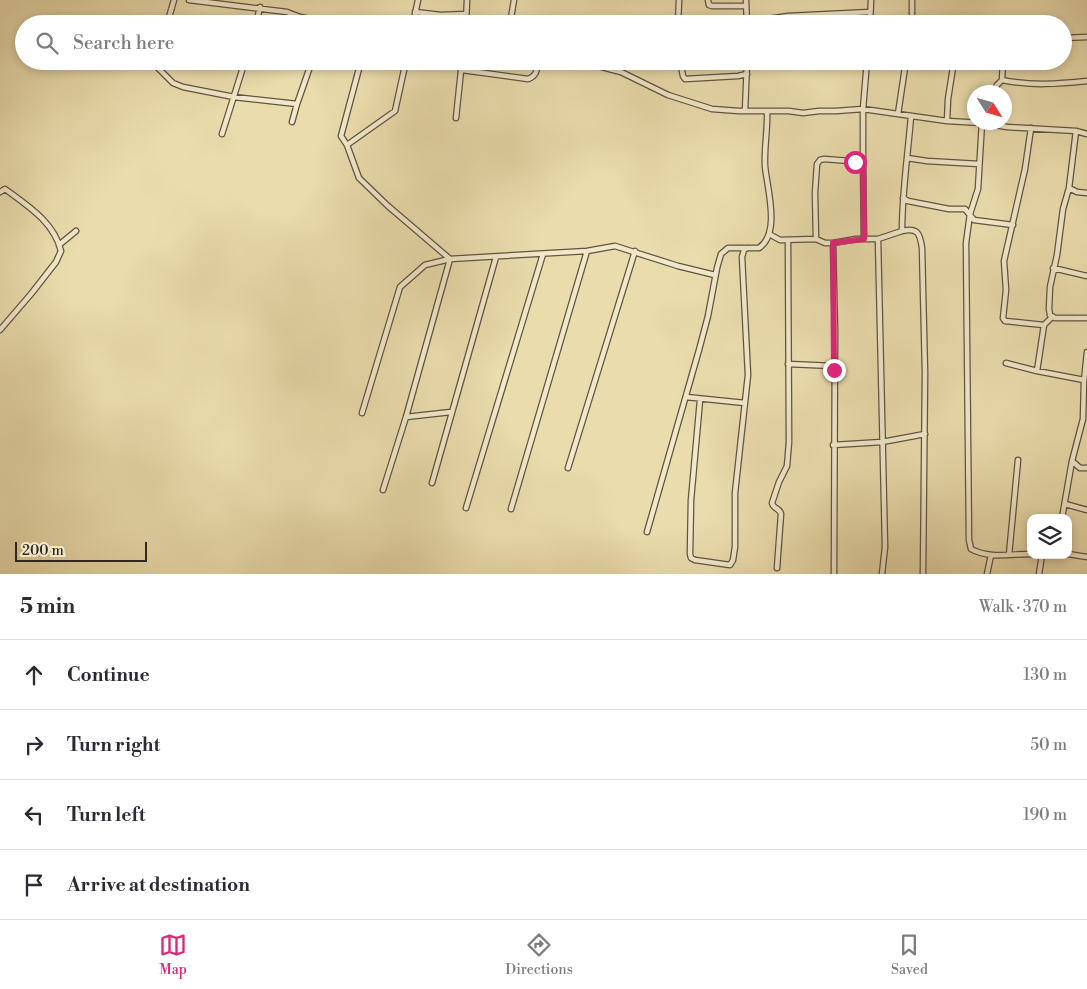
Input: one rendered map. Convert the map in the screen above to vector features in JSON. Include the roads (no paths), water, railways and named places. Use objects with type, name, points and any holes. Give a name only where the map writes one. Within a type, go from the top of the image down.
[{"type":"street","points":[[170,15],[174,0]]},
{"type":"street","points":[[189,0],[260,7],[295,15]]},
{"type":"street","points":[[414,15],[418,0]]},
{"type":"street","points":[[415,12],[441,15],[466,14],[467,0]]},
{"type":"street","points":[[512,15],[514,0]]},
{"type":"street","points":[[679,15],[680,0]]},
{"type":"street","points":[[708,0],[712,6],[746,6]]},
{"type":"street","points":[[746,0],[747,15]]},
{"type":"street","points":[[808,15],[870,12],[871,0]]},
{"type":"street","points":[[912,0],[912,15]]},
{"type":"street","points":[[258,15],[260,7]]},
{"type":"street","points":[[1072,38],[1087,37]]},
{"type":"street","points":[[160,70],[173,83],[184,87],[234,97],[297,104]]},
{"type":"street","points":[[222,134],[242,70]]},
{"type":"street","points":[[292,122],[309,70]]},
{"type":"street","points":[[359,70],[341,136],[347,145],[359,178],[388,206],[450,258]]},
{"type":"street","points":[[347,145],[395,111],[404,70]]},
{"type":"street","points":[[456,118],[462,70],[532,78],[537,70]]},
{"type":"street","points":[[612,70],[621,72],[657,91],[712,109],[803,113],[819,110],[863,109],[967,122]]},
{"type":"street","points":[[682,70],[685,79],[748,74]]},
{"type":"street","points":[[745,111],[748,70]]},
{"type":"street","points":[[864,239],[863,109],[867,70]]},
{"type":"street","points":[[898,114],[905,70]]},
{"type":"street","points":[[947,121],[953,70]]},
{"type":"street","points":[[997,85],[1002,80],[1003,70]]},
{"type":"street","points":[[1002,80],[1020,84],[1050,85],[1087,81]]},
{"type":"street","points":[[647,532],[708,316],[715,275],[721,254],[724,250],[731,247],[759,248],[766,241],[769,234],[771,216],[765,166],[768,131],[767,111]]},
{"type":"street","points":[[902,231],[903,183],[911,116]]},
{"type":"street","points":[[1012,128],[1076,131],[1087,134]]},
{"type":"street","points":[[1031,128],[1013,225],[1004,261],[1006,290],[1003,318],[1005,321],[1044,325]]},
{"type":"street","points":[[981,130],[977,194],[970,214],[966,243],[969,540],[971,549],[979,553],[991,555],[1027,554]]},
{"type":"street","points":[[1052,316],[1049,309],[1053,268],[1057,256],[1063,209],[1069,188],[1076,131]]},
{"type":"street","points":[[907,158],[979,164]]},
{"type":"street","points":[[816,240],[815,193],[817,164],[820,160],[824,159],[863,162]]},
{"type":"street","points":[[1069,188],[1077,192],[1087,193]]},
{"type":"street","points":[[0,192],[5,189],[34,210],[50,227],[61,251],[56,262],[32,294],[0,330]]},
{"type":"street","points":[[903,198],[908,201],[949,209],[965,209],[974,220],[1013,225]]},
{"type":"street","points":[[769,234],[780,240],[816,240],[833,243],[878,239],[910,229],[916,232],[920,238],[922,248],[926,373],[924,574]]},
{"type":"street","points":[[59,245],[76,231]]},
{"type":"street","points":[[878,239],[885,547],[882,574]]},
{"type":"street","points":[[777,568],[781,514],[773,506],[772,502],[788,462],[790,418],[788,241]]},
{"type":"street","points":[[833,243],[834,574]]},
{"type":"street","points":[[362,413],[400,287],[425,265],[450,258],[587,252],[616,246],[678,266],[715,275]]},
{"type":"street","points":[[700,400],[691,500],[690,554],[691,558],[696,560],[730,565],[733,560],[735,547],[735,502],[748,375],[742,257],[744,250],[747,248]]},
{"type":"street","points":[[568,468],[635,251]]},
{"type":"street","points":[[510,509],[587,252]]},
{"type":"street","points":[[466,508],[543,254]]},
{"type":"street","points":[[432,483],[496,257]]},
{"type":"street","points":[[383,490],[406,418],[450,258]]},
{"type":"street","points":[[1053,268],[1087,276]]},
{"type":"street","points":[[1036,371],[1044,325],[1052,316]]},
{"type":"street","points":[[1052,316],[1087,318]]},
{"type":"street","points":[[1063,514],[1072,461],[1083,419],[1087,352]]},
{"type":"street","points":[[1006,363],[1084,380]]},
{"type":"street","points":[[788,364],[834,366]]},
{"type":"street","points":[[686,397],[700,400],[745,403]]},
{"type":"street","points":[[406,418],[451,412]]},
{"type":"street","points":[[834,445],[882,442],[925,434]]},
{"type":"street","points":[[1009,555],[1018,460]]},
{"type":"street","points":[[1072,461],[1080,468],[1087,468]]},
{"type":"street","points":[[1065,504],[1087,510]]},
{"type":"street","points":[[987,574],[991,555]]},
{"type":"street","points":[[1072,555],[1087,557]]},
{"type":"street","points":[[1040,574],[1042,559]]}]
